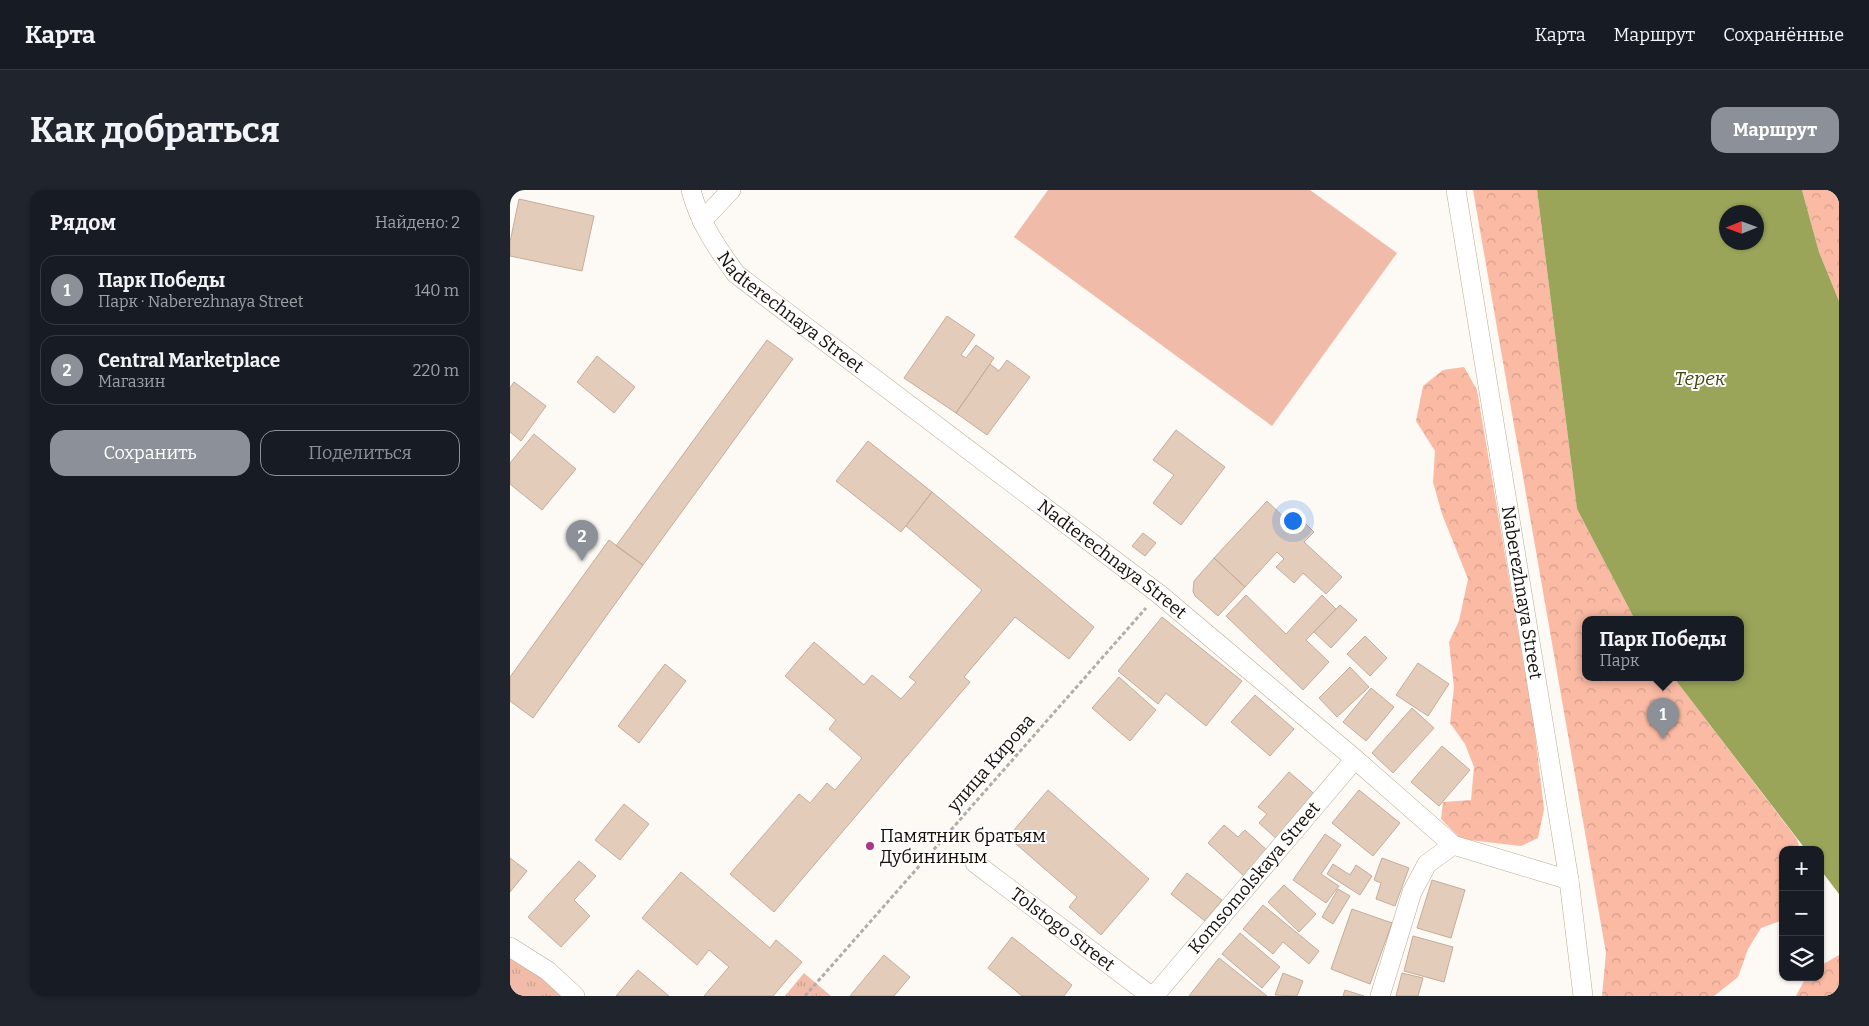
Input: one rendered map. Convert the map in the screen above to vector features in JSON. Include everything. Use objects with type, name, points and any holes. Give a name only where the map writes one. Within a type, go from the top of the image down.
[{"type":"street","name":"Nadterechnaya Street","points":[[691,190],[710,238],[736,274],[1159,594],[1356,759],[1452,845],[1570,880]]},
{"type":"street","points":[[702,221],[731,190]]},
{"type":"street","name":"Naberezhnaya Street","points":[[1456,190],[1570,880],[1583,996]]},
{"type":"street","name":"Komsomolskaya Street","points":[[1152,996],[1356,759]]},
{"type":"street","points":[[1380,996],[1412,892],[1428,864],[1452,845]]},
{"type":"street","name":"Tolstogo Street","points":[[975,862],[1152,996]]},
{"type":"street","points":[[510,947],[548,972],[575,996]]},
{"type":"path","name":"улица Кирова","points":[[805,996],[1159,594]]},
{"type":"green space","points":[[1048,190],[1310,190],[1397,253],[1272,426],[1014,237]]},
{"type":"green space","points":[[1473,190],[1537,190],[1577,509],[1633,616],[1582,616],[1582,681],[1676,681],[1797,839],[1799,846],[1779,846],[1779,921],[1761,928],[1748,949],[1738,977],[1714,996],[1602,996],[1606,953]]},
{"type":"green space","points":[[1802,190],[1839,190],[1839,301],[1819,252]]},
{"type":"green space","points":[[1464,367],[1477,390],[1534,725],[1544,809],[1538,838],[1521,846],[1461,839],[1441,819],[1443,802],[1471,800],[1474,767],[1465,744],[1450,723],[1454,687],[1449,642],[1459,621],[1468,579],[1442,514],[1433,482],[1435,451],[1416,421],[1423,386],[1443,370]]},
{"type":"green space","points":[[519,947],[572,996],[510,996],[510,958]]},
{"type":"green space","points":[[1839,955],[1839,996],[1796,996],[1804,981],[1824,981],[1824,964]]},
{"type":"green space","points":[[804,973],[831,996],[785,996]]},
{"type":"water","name":"Терек","points":[[1537,190],[1802,190],[1819,252],[1839,301],[1839,894],[1824,874],[1824,846],[1803,846],[1676,681],[1744,681],[1744,616],[1633,616],[1577,509]]},
{"type":"building","points":[[519,199],[594,216],[582,271],[510,256],[510,242]]},
{"type":"building","points":[[947,316],[975,335],[961,355],[966,358],[976,345],[994,358],[956,413],[904,378]]},
{"type":"building","points":[[767,340],[793,359],[643,565],[616,546]]},
{"type":"building","points":[[597,356],[635,387],[614,413],[577,382]]},
{"type":"building","points":[[1007,360],[1030,377],[987,435],[956,413],[990,364],[999,371]]},
{"type":"building","points":[[514,382],[546,406],[521,441],[510,432],[510,388]]},
{"type":"building","points":[[1176,430],[1225,467],[1181,525],[1153,503],[1174,475],[1153,460]]},
{"type":"building","points":[[534,434],[576,469],[542,510],[510,484],[510,463]]},
{"type":"building","points":[[868,441],[932,492],[901,532],[836,481]]},
{"type":"building","points":[[932,492],[1094,627],[1069,659],[1015,617],[964,677],[970,682],[774,912],[730,874],[799,794],[810,803],[827,783],[835,790],[862,758],[829,729],[836,720],[785,676],[814,642],[864,685],[872,675],[901,699],[916,682],[909,677],[982,590],[906,526]]},
{"type":"building","points":[[1267,501],[1297,530],[1304,522],[1314,532],[1304,542],[1342,577],[1326,594],[1303,573],[1294,583],[1276,567],[1284,559],[1277,552],[1245,587],[1214,558]]},
{"type":"building","points":[[1143,533],[1156,543],[1145,556],[1132,546]]},
{"type":"building","points":[[609,540],[643,565],[533,718],[510,701],[510,677]]},
{"type":"building","points":[[1214,558],[1245,587],[1218,616],[1195,596],[1193,591],[1194,581]]},
{"type":"building","points":[[1246,595],[1286,634],[1322,595],[1336,609],[1306,640],[1329,662],[1303,690],[1226,616]]},
{"type":"building","points":[[1340,605],[1357,620],[1331,648],[1314,632]]},
{"type":"building","points":[[1162,617],[1242,681],[1206,726],[1166,693],[1158,704],[1118,671]]},
{"type":"building","points":[[1365,636],[1387,658],[1370,676],[1347,654]]},
{"type":"building","points":[[1418,663],[1449,684],[1428,716],[1396,695]]},
{"type":"building","points":[[665,664],[686,681],[639,743],[618,726]]},
{"type":"building","points":[[1350,667],[1369,687],[1337,717],[1319,698]]},
{"type":"building","points":[[1119,677],[1156,710],[1130,741],[1092,708]]},
{"type":"building","points":[[1371,688],[1394,707],[1366,741],[1343,722]]},
{"type":"building","points":[[1255,695],[1294,729],[1270,756],[1231,722]]},
{"type":"building","points":[[1412,708],[1434,728],[1393,773],[1372,753]]},
{"type":"building","points":[[1442,746],[1470,770],[1439,806],[1411,782]]},
{"type":"building","points":[[1289,772],[1318,797],[1279,841],[1259,823],[1267,814],[1258,807]]},
{"type":"building","points":[[1048,790],[1149,879],[1101,935],[1069,907],[1077,897],[1008,837]]},
{"type":"building","points":[[1359,790],[1400,823],[1373,856],[1332,823]]},
{"type":"building","points":[[624,804],[649,824],[620,860],[595,840]]},
{"type":"building","points":[[1224,825],[1238,837],[1245,830],[1269,852],[1245,877],[1208,843]]},
{"type":"building","points":[[1325,834],[1341,845],[1321,874],[1339,886],[1326,903],[1293,880]]},
{"type":"building","points":[[510,858],[527,871],[510,892]]},
{"type":"building","points":[[1382,858],[1409,868],[1395,906],[1376,899],[1381,883],[1374,880]]},
{"type":"building","points":[[579,861],[596,876],[574,900],[590,916],[561,947],[528,917]]},
{"type":"building","points":[[1333,864],[1350,875],[1356,865],[1372,876],[1360,895],[1327,874]]},
{"type":"building","points":[[681,872],[770,948],[776,940],[802,962],[773,996],[704,996],[729,967],[709,950],[697,965],[642,918]]},
{"type":"building","points":[[1187,873],[1222,900],[1205,921],[1171,894]]},
{"type":"building","points":[[1432,880],[1465,890],[1451,938],[1417,928]]},
{"type":"building","points":[[1284,885],[1316,914],[1299,932],[1268,902]]},
{"type":"building","points":[[1338,889],[1350,896],[1333,924],[1322,917]]},
{"type":"building","points":[[1263,905],[1319,951],[1309,964],[1283,942],[1273,954],[1243,929]]},
{"type":"building","points":[[1352,909],[1392,923],[1370,984],[1331,969]]},
{"type":"building","points":[[1240,933],[1280,967],[1262,988],[1222,954]]},
{"type":"building","points":[[1413,936],[1453,947],[1444,982],[1404,971]]},
{"type":"building","points":[[1012,937],[1072,985],[1064,996],[1022,996],[988,968]]},
{"type":"building","points":[[884,955],[910,977],[894,996],[850,996]]},
{"type":"building","points":[[1219,958],[1267,996],[1189,996]]},
{"type":"building","points":[[638,970],[669,996],[616,996]]},
{"type":"building","points":[[1283,973],[1303,981],[1297,996],[1275,995]]},
{"type":"building","points":[[1402,973],[1423,978],[1418,996],[1396,996]]},
{"type":"building","points":[[1345,990],[1364,996],[1343,996]]},
{"type":"place","name":"Central Marketplace","points":[[582,561]]},
{"type":"place","name":"Парк Победы","points":[[1663,739]]},
{"type":"place","name":"Памятник братьям Дубининым","points":[[870,846]]}]
